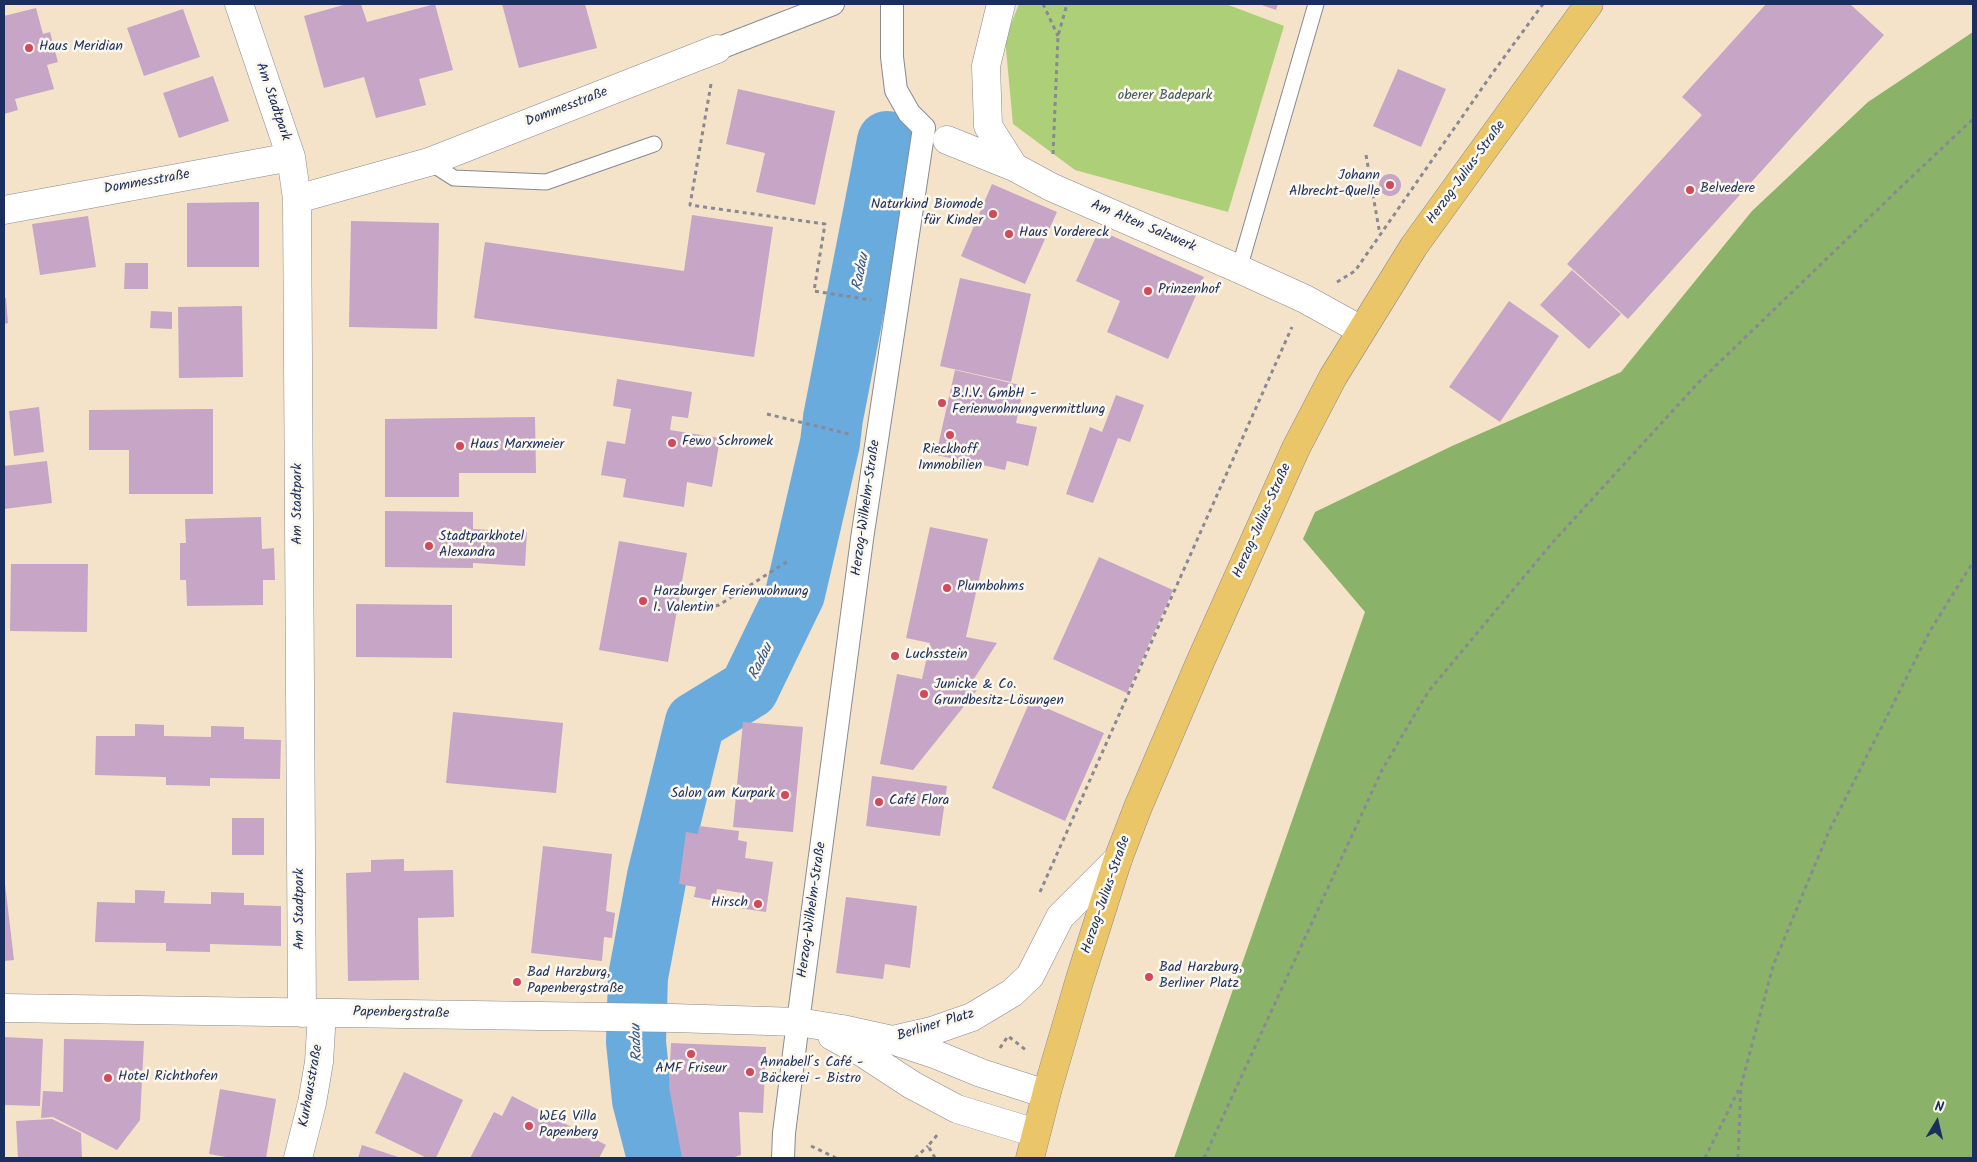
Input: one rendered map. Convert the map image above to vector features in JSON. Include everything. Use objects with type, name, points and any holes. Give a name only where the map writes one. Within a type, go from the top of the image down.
[{"type":"main road","name":"Herzog-Julius-Straße","points":[[1033,1146],[1046,1094],[1096,924],[1118,858],[1186,695],[1292,456],[1332,377],[1361,330],[1440,210],[1588,4]]},
{"type":"street","name":"Am Stadtpark","points":[[239,4],[291,157],[297,199],[312,1013]]},
{"type":"street","name":"Dommesstraße","points":[[297,199],[429,162],[832,4]]},
{"type":"street","points":[[892,4],[892,57],[896,90],[909,113],[936,134]]},
{"type":"street","points":[[1001,4],[986,66],[988,126],[1014,167]]},
{"type":"street","name":"Am Alten Salzwerk","points":[[936,134],[1014,167],[1051,187],[1240,269],[1305,299],[1361,330]]},
{"type":"street","name":"Herzog-Wilhelm-Straße","points":[[798,1022],[857,567],[936,134]]},
{"type":"street","name":"Dommesstraße","points":[[4,210],[291,157]]},
{"type":"street","name":"Berliner Platz","points":[[892,1040],[932,1031],[972,1017],[1012,993],[1030,976],[1060,917],[1118,858]]},
{"type":"street","name":"Papenbergstraße","points":[[4,1008],[673,1018],[798,1022]]},
{"type":"street","name":"Kurhausstraße","points":[[298,1158],[312,1103],[319,1062],[312,1013]]},
{"type":"street","points":[[783,1158],[784,1133],[798,1022],[830,1035],[863,1052],[912,1085],[1033,1146]]},
{"type":"street","name":"Berliner Platz","points":[[798,1022],[892,1040],[937,1055],[1005,1082],[1046,1094]]},
{"type":"lane","points":[[1240,269],[1316,4]]},
{"type":"lane","points":[[429,162],[454,178],[546,182],[654,144]]},
{"type":"path","points":[[1043,4],[1058,36]]},
{"type":"path","points":[[1051,187],[1058,36],[1067,4]]},
{"type":"path","points":[[1039,894],[1305,299],[1355,272],[1494,71],[1543,4]]},
{"type":"path","points":[[717,49],[690,205],[825,224],[814,291],[876,301]]},
{"type":"path","points":[[1204,1158],[1382,770],[1428,692],[1553,542],[1699,382],[1902,185],[1973,119]]},
{"type":"path","points":[[1366,155],[1380,236]]},
{"type":"path","points":[[767,414],[850,434]]},
{"type":"path","points":[[700,610],[719,606],[788,561]]},
{"type":"path","points":[[1705,1158],[1741,1086],[1773,966],[1829,831],[1930,631],[1973,562]]},
{"type":"path","points":[[1738,1158],[1741,1086]]},
{"type":"path","points":[[915,1158],[928,1146]]},
{"type":"green space","name":"oberer Badepark","points":[[1019,4],[1226,4],[1284,26],[1228,212],[1075,170],[1013,124],[1005,39]]},
{"type":"green space","points":[[1973,32],[1973,1158],[1174,1158],[1365,612],[1303,539],[1315,512],[1452,446],[1621,372],[1752,211],[1868,102]]},
{"type":"building","points":[[347,4],[361,4],[367,22],[435,4],[453,70],[419,79],[426,105],[376,118],[364,77],[324,88],[304,16]]},
{"type":"building","points":[[502,4],[585,4],[597,48],[519,68]]},
{"type":"building","points":[[1259,4],[1278,4],[1276,10]]},
{"type":"building","name":"Belvedere","points":[[1766,4],[1850,4],[1884,35],[1628,319],[1567,264],[1702,115],[1682,97]]},
{"type":"building","name":"Haus Meridian","points":[[36,8],[43,34],[50,32],[58,62],[47,65],[54,89],[15,99],[18,110],[4,114],[4,16]]},
{"type":"building","points":[[183,9],[200,57],[144,76],[127,28]]},
{"type":"building","points":[[1398,69],[1446,89],[1421,147],[1373,126]]},
{"type":"building","points":[[213,76],[229,121],[179,138],[163,93]]},
{"type":"building","points":[[738,89],[835,111],[815,205],[756,192],[765,153],[726,144]]},
{"type":"building","name":"Johann Albrecht-Quelle","points":[[1390,174],[1398,177],[1401,185],[1398,193],[1390,196],[1382,193],[1379,185],[1382,177]]},
{"type":"building","name":"Haus Vordereck","points":[[992,184],[1057,212],[1025,284],[961,256]]},
{"type":"building","points":[[259,202],[259,267],[187,267],[187,203]]},
{"type":"building","points":[[692,215],[773,227],[754,357],[474,318],[485,242],[684,271]]},
{"type":"building","points":[[88,216],[96,267],[40,275],[32,224]]},
{"type":"building","points":[[351,221],[439,223],[437,329],[349,327]]},
{"type":"building","name":"Prinzenhof","points":[[1099,230],[1204,277],[1168,359],[1107,332],[1120,301],[1076,281]]},
{"type":"building","points":[[125,263],[148,263],[148,289],[124,289]]},
{"type":"building","points":[[1572,270],[1621,314],[1589,349],[1540,305]]},
{"type":"building","points":[[960,278],[1031,294],[1011,382],[940,366]]},
{"type":"building","points":[[4,298],[6,298],[8,323],[4,324]]},
{"type":"building","points":[[1509,301],[1559,336],[1500,422],[1449,387]]},
{"type":"building","points":[[242,306],[243,377],[179,378],[178,307]]},
{"type":"building","points":[[151,311],[172,312],[172,329],[150,328]]},
{"type":"building","points":[[955,370],[1024,386],[1016,423],[1037,427],[1028,466],[1007,461],[1005,470],[936,455]]},
{"type":"building","name":"Fewo Schromek","points":[[617,379],[692,392],[688,418],[672,416],[670,430],[720,438],[712,487],[687,482],[684,507],[623,497],[626,479],[601,475],[607,441],[625,444],[631,409],[613,406]]},
{"type":"building","points":[[1116,395],[1144,405],[1130,442],[1118,438],[1093,503],[1066,494],[1090,427],[1102,432]]},
{"type":"building","points":[[39,407],[44,452],[14,456],[9,411]]},
{"type":"building","points":[[213,409],[213,494],[129,494],[129,450],[89,450],[89,410]]},
{"type":"building","name":"Haus Marxmeier","points":[[535,417],[536,473],[459,473],[459,497],[385,497],[385,419]]},
{"type":"building","points":[[47,461],[52,503],[4,509],[4,466]]},
{"type":"building","name":"Stadtparkhotel Alexandra","points":[[385,511],[473,512],[473,529],[527,532],[525,566],[473,563],[473,568],[385,567]]},
{"type":"building","points":[[261,517],[262,549],[274,548],[275,580],[263,580],[263,605],[187,606],[186,580],[180,580],[180,543],[186,543],[185,519]]},
{"type":"building","points":[[930,527],[988,539],[966,637],[997,643],[968,688],[977,690],[913,770],[880,764],[897,674],[922,679],[930,643],[906,638]]},
{"type":"building","name":"Harzburger Ferienwohnung I. Valentin","points":[[619,541],[687,553],[668,662],[599,650]]},
{"type":"building","points":[[1099,557],[1173,590],[1127,693],[1053,659]]},
{"type":"building","points":[[11,564],[88,564],[87,632],[10,631]]},
{"type":"building","points":[[356,604],[452,605],[452,658],[356,657]]},
{"type":"building","points":[[1030,701],[1104,733],[1065,821],[992,788]]},
{"type":"building","points":[[453,712],[563,723],[556,793],[446,783]]},
{"type":"building","points":[[743,722],[803,727],[793,832],[733,827]]},
{"type":"building","points":[[135,724],[164,725],[164,736],[211,737],[211,726],[244,727],[244,739],[281,740],[280,779],[210,778],[210,786],[166,785],[166,777],[95,775],[96,736],[135,736]]},
{"type":"building","points":[[872,776],[947,786],[940,836],[866,826]]},
{"type":"building","points":[[232,818],[264,818],[264,855],[232,855]]},
{"type":"building","points":[[699,826],[739,831],[738,840],[747,842],[745,858],[773,862],[766,912],[739,908],[742,893],[717,889],[715,901],[694,897],[696,887],[679,884],[686,832],[698,834]]},
{"type":"building","points":[[543,846],[612,854],[606,911],[615,913],[612,938],[604,937],[602,961],[531,953]]},
{"type":"building","points":[[404,859],[404,871],[453,870],[454,917],[418,918],[419,980],[348,981],[346,873],[371,872],[371,860]]},
{"type":"building","points":[[4,875],[14,960],[4,961]]},
{"type":"building","points":[[135,890],[165,891],[164,903],[211,904],[211,892],[244,893],[244,905],[281,906],[281,946],[210,944],[210,952],[166,951],[166,943],[95,942],[97,902],[135,903]]},
{"type":"building","points":[[846,897],[917,906],[910,968],[885,964],[883,979],[836,973]]},
{"type":"building","points":[[4,1037],[43,1039],[40,1106],[4,1105]]},
{"type":"building","points":[[64,1039],[144,1041],[140,1120],[117,1150],[53,1117],[41,1118],[43,1091],[63,1092]]},
{"type":"building","points":[[671,1043],[766,1047],[763,1113],[739,1112],[741,1155],[731,1158],[682,1158],[669,1087]]},
{"type":"building","points":[[404,1072],[463,1100],[436,1158],[427,1158],[375,1133]]},
{"type":"building","points":[[220,1089],[276,1099],[266,1158],[232,1158],[209,1154]]},
{"type":"building","name":"WEG Villa Papenberg","points":[[512,1096],[606,1145],[599,1158],[470,1158],[494,1112],[502,1116]]},
{"type":"building","points":[[52,1119],[81,1133],[82,1158],[18,1158],[16,1121]]},
{"type":"building","points":[[362,1145],[401,1158],[358,1158]]},
{"type":"waterway","name":"Radau","points":[[657,1158],[642,1100],[636,1042],[638,977],[657,876],[695,722],[749,689],[795,594],[830,443],[833,418],[887,141]]},
{"type":"place","name":"Haus Meridian","points":[[29,48]]},
{"type":"place","name":"Johann Albrecht-Quelle","points":[[1390,185]]},
{"type":"place","name":"Belvedere","points":[[1690,190]]},
{"type":"place","name":"Naturkind Biomode für Kinder","points":[[993,214]]},
{"type":"place","name":"Haus Vordereck","points":[[1009,234]]},
{"type":"place","name":"Prinzenhof","points":[[1148,291]]},
{"type":"place","name":"B.I.V. GmbH - Ferienwohnungvermittlung","points":[[942,403]]},
{"type":"place","name":"Rieckhoff Immobilien","points":[[950,435]]},
{"type":"place","name":"Fewo Schromek","points":[[672,443]]},
{"type":"place","name":"Haus Marxmeier","points":[[460,446]]},
{"type":"place","name":"Stadtparkhotel Alexandra","points":[[429,546]]},
{"type":"place","name":"Plumbohms","points":[[947,588]]},
{"type":"place","name":"Harzburger Ferienwohnung I. Valentin","points":[[643,601]]},
{"type":"place","name":"Luchsstein","points":[[895,656]]},
{"type":"place","name":"Junicke & Co. Grundbesitz-Lösungen","points":[[924,694]]},
{"type":"place","name":"Salon am Kurpark","points":[[785,795]]},
{"type":"place","name":"Café Flora","points":[[879,802]]},
{"type":"place","name":"Hirsch","points":[[758,904]]},
{"type":"place","name":"Bad Harzburg, Berliner Platz","points":[[1149,977]]},
{"type":"place","name":"Bad Harzburg, Papenbergstraße","points":[[517,982]]},
{"type":"place","name":"AMF Friseur","points":[[691,1054]]},
{"type":"place","name":"Annabell´s Café - Bäckerei - Bistro","points":[[750,1072]]},
{"type":"place","name":"Hotel Richthofen","points":[[108,1078]]},
{"type":"place","name":"WEG Villa Papenberg","points":[[529,1126]]}]
